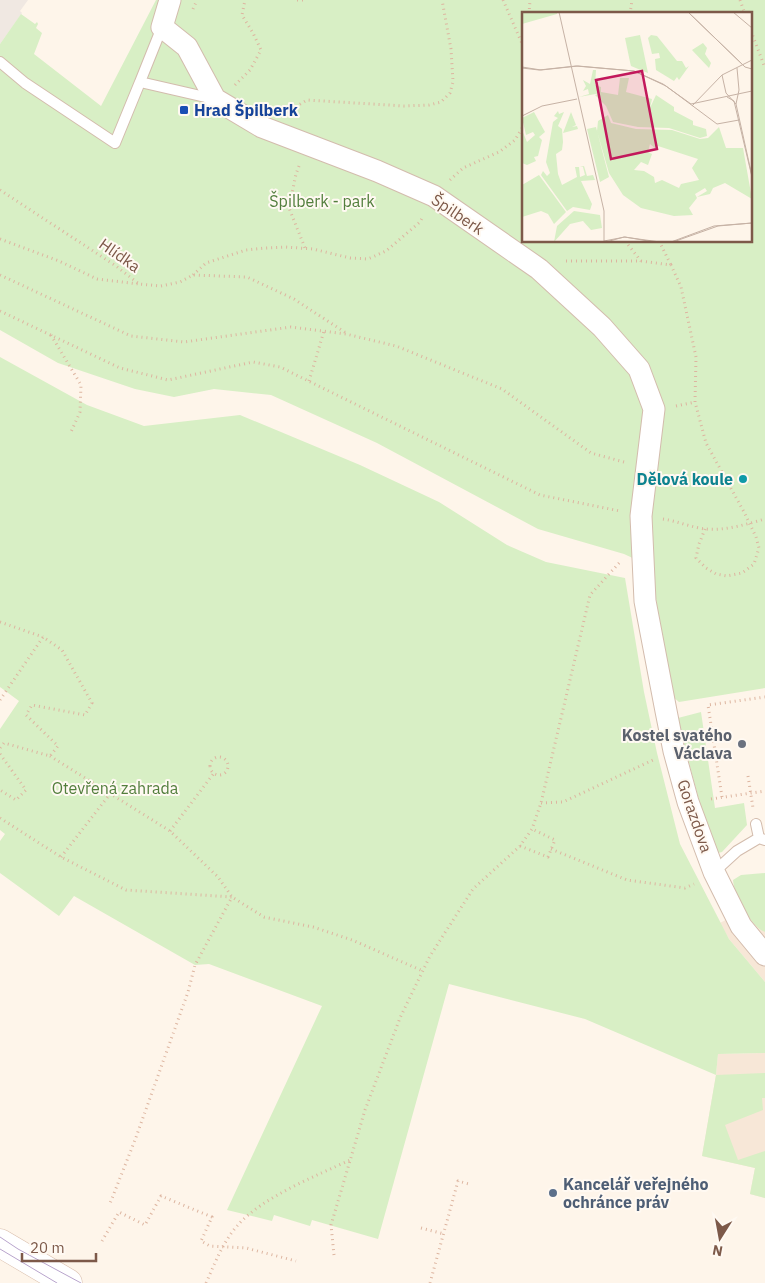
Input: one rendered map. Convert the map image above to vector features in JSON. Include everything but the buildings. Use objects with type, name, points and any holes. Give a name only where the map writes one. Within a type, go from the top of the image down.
[{"type":"street","points":[[170,0],[162,27],[187,47],[215,99]]},
{"type":"street","name":"Špilberk","points":[[215,99],[262,127],[377,171],[434,196],[539,269],[602,327],[639,369],[654,409],[641,516]]},
{"type":"street","name":"Gorazdova","points":[[641,516],[645,601],[674,751],[708,876],[742,926],[765,955]]},
{"type":"street","points":[[0,1243],[68,1283]]},
{"type":"lane","points":[[0,62],[25,83],[115,143],[162,27]]},
{"type":"lane","points":[[140,82],[215,99]]},
{"type":"lane","points":[[708,876],[737,851],[762,839],[756,824]]},
{"type":"path","points":[[215,99],[229,91],[250,70],[261,50],[242,15],[245,0]]},
{"type":"path","points":[[297,0],[303,0]]},
{"type":"path","points":[[262,127],[307,100],[404,106],[429,105],[441,102],[450,93],[453,82],[451,48],[442,0]]},
{"type":"path","points":[[503,0],[522,43]]},
{"type":"path","points":[[740,0],[744,12]]},
{"type":"path","points":[[752,34],[765,68]]},
{"type":"path","points":[[192,275],[206,263],[246,250],[285,247],[305,248],[350,258],[368,259],[386,251],[420,222],[434,196],[462,168],[499,152],[515,140],[522,128]]},
{"type":"path","points":[[305,248],[289,208],[296,174],[308,145]]},
{"type":"path","name":"Hlídka","points":[[0,190],[116,266],[139,284],[162,286],[180,282],[192,275],[247,277],[294,299],[346,334]]},
{"type":"path","points":[[0,239],[59,261],[97,279],[139,284]]},
{"type":"path","points":[[626,242],[641,261]]},
{"type":"path","points":[[660,242],[682,287],[696,357],[695,402],[706,443],[756,537],[759,548],[754,564],[742,573],[727,576],[716,574],[706,568],[696,558],[705,529]]},
{"type":"path","points":[[539,269],[563,261],[641,261],[671,265]]},
{"type":"path","points":[[0,275],[132,336],[184,342],[291,327],[346,334],[396,346],[502,389],[591,453],[646,469]]},
{"type":"path","points":[[0,311],[120,368],[168,380],[253,362],[280,367],[540,495],[641,516],[678,521],[705,529],[749,524],[765,519]]},
{"type":"path","points":[[309,381],[324,331]]},
{"type":"path","points":[[51,335],[82,385],[80,412],[71,432]]},
{"type":"path","points":[[334,1255],[331,1225],[365,1110],[400,1018],[430,956],[473,889],[520,846],[532,829],[542,803],[590,595],[629,553],[642,549]]},
{"type":"path","points":[[0,622],[43,637],[62,650],[92,703],[85,715],[32,705],[26,714],[58,746],[50,756]]},
{"type":"path","points":[[0,700],[43,637]]},
{"type":"path","points":[[765,697],[708,705],[722,797],[765,791]]},
{"type":"path","points":[[0,748],[4,743],[50,756],[170,831],[218,876],[232,897],[264,917],[314,927],[352,940],[423,971]]},
{"type":"path","points":[[542,803],[563,802],[674,751]]},
{"type":"path","points":[[0,754],[26,790],[16,800],[0,790]]},
{"type":"path","points":[[217,757],[224,758],[228,767],[226,772],[218,775],[214,773],[210,768],[212,761],[217,757]]},
{"type":"path","points":[[170,831],[214,773]]},
{"type":"path","points":[[748,776],[752,802]]},
{"type":"path","points":[[61,857],[110,794]]},
{"type":"path","points":[[0,818],[61,857],[126,890],[232,897]]},
{"type":"path","points":[[520,846],[548,857],[555,840],[532,829]]},
{"type":"path","points":[[551,848],[627,880],[685,888],[708,876]]},
{"type":"path","points":[[109,1206],[135,1140],[188,992],[195,965],[232,897]]},
{"type":"path","points":[[206,1283],[222,1247],[238,1225],[267,1200],[350,1160]]},
{"type":"path","points":[[430,1283],[458,1181],[469,1184]]},
{"type":"path","points":[[102,1241],[118,1212],[145,1225],[161,1196],[212,1217],[201,1241],[210,1246],[246,1248],[296,1261]]},
{"type":"path","points":[[421,1228],[444,1234]]},
{"type":"shaded area","points":[[0,0],[28,0],[20,11],[22,13],[0,44]]},
{"type":"shaded area","points":[[744,910],[765,932],[765,982],[729,939],[720,923]]},
{"type":"shaded area","points":[[765,1053],[765,1198],[750,1194],[755,1168],[702,1156],[718,1054]]},
{"type":"green space","name":"Špilberk - park","points":[[156,0],[765,0],[765,688],[679,702],[672,696],[663,653],[652,567],[624,554],[538,529],[377,443],[271,395],[214,389],[174,397],[135,389],[58,363],[0,330],[0,44],[21,14],[35,24],[37,22],[36,28],[42,33],[34,54],[101,106]]},
{"type":"green space","name":"Otevřená zahrada","points":[[0,357],[87,405],[144,426],[240,415],[360,465],[439,502],[507,545],[546,562],[625,578],[644,692],[680,844],[729,939],[765,982],[765,1053],[718,1054],[716,1075],[585,1019],[449,984],[378,1239],[312,1220],[310,1226],[274,1215],[272,1221],[227,1210],[322,1006],[209,964],[195,965],[74,896],[59,916],[0,873],[0,841],[5,834],[0,830],[0,729],[19,701],[0,687]]},
{"type":"green space","points":[[701,712],[715,808],[744,803],[747,825],[722,852],[718,853],[702,811],[678,722],[678,718]]},
{"type":"green space","points":[[765,873],[765,932],[754,924],[744,910],[736,894],[733,880],[741,875]]},
{"type":"green space","points":[[765,1073],[765,1098],[762,1098],[763,1110],[725,1125],[738,1160],[765,1151],[765,1198],[750,1194],[755,1168],[702,1156],[716,1075]]},
{"type":"tram line","points":[[0,1237],[18,1249],[81,1283]]},
{"type":"tram line","points":[[0,1249],[57,1283]]},
{"type":"place","name":"Hrad Špilberk","points":[[184,110]]},
{"type":"place","name":"Dělová koule","points":[[743,479]]},
{"type":"place","name":"Kostel svatého Václava","points":[[742,744]]},
{"type":"place","name":"Kancelář veřejného ochránce práv","points":[[553,1193]]}]
